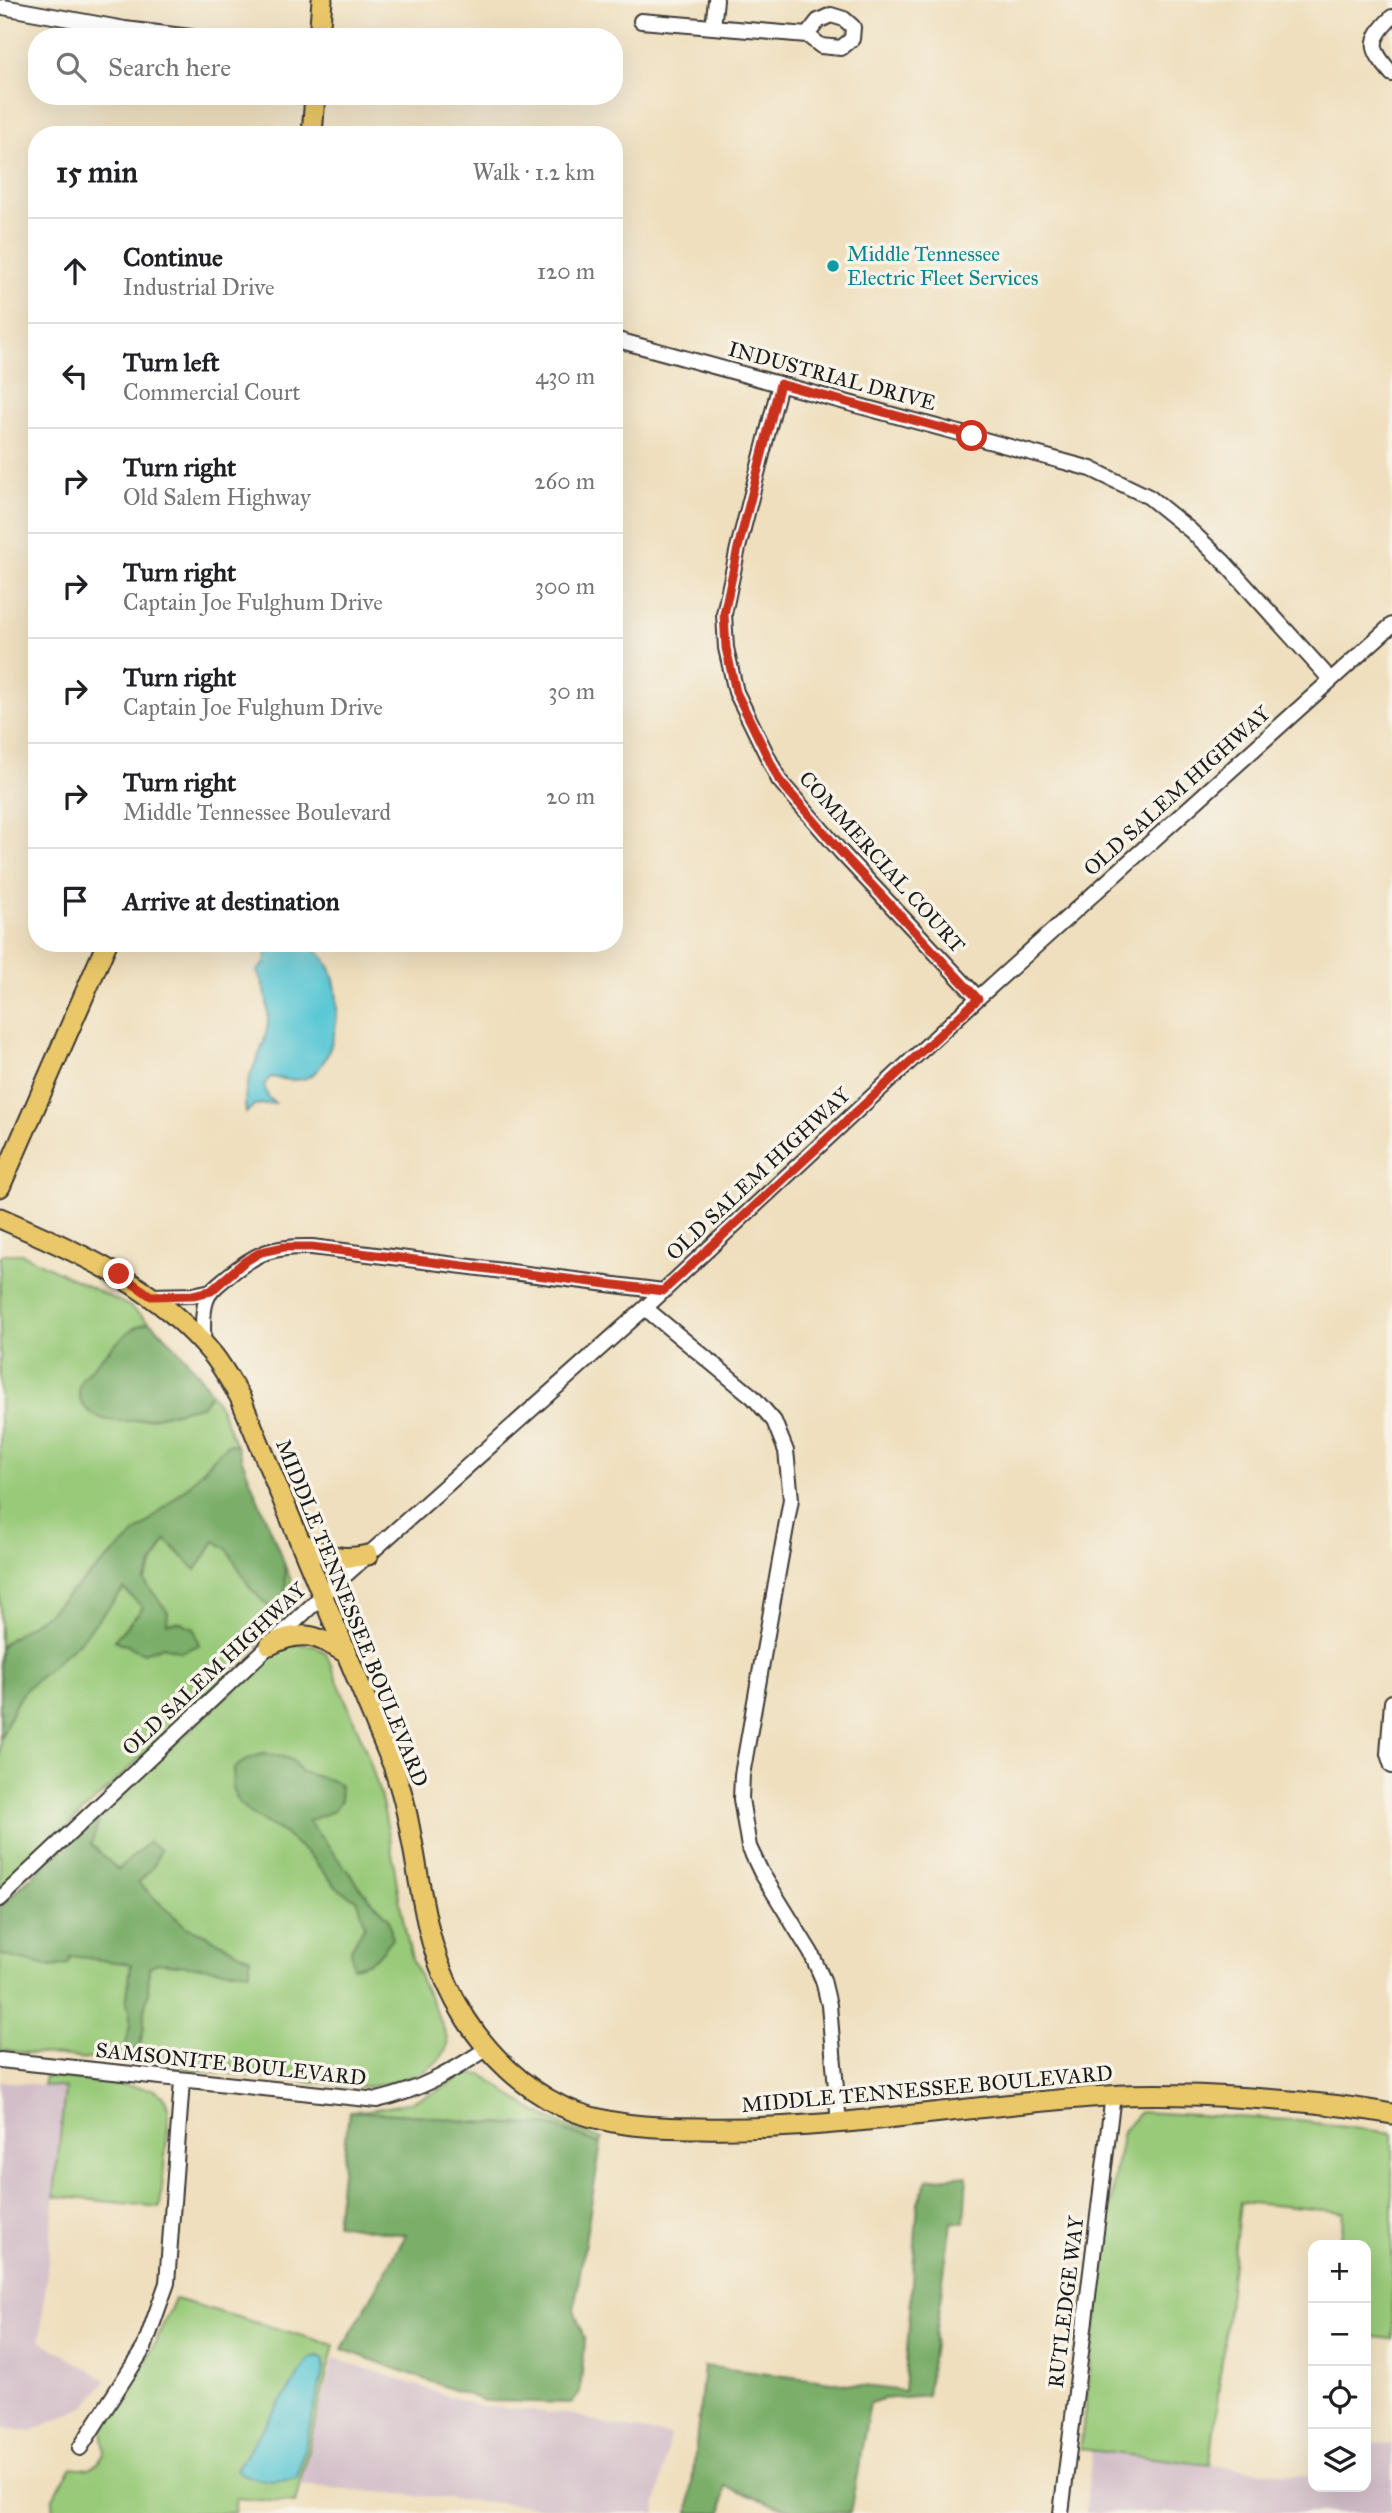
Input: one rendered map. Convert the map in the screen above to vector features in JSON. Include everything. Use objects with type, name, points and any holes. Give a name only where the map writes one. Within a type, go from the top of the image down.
[{"type":"main road","points":[[320,28],[323,0]]},
{"type":"main road","points":[[313,126],[314,105]]},
{"type":"main road","points":[[0,1187],[103,952]]},
{"type":"main road","name":"MIDDLE TENNESSEE BOULEVARD","points":[[0,1218],[119,1274],[151,1296],[181,1321],[214,1357],[240,1397],[393,1765],[402,1795],[428,1936],[442,1975],[466,2019],[488,2048],[521,2081],[561,2106],[608,2122],[663,2128],[752,2129],[839,2124],[1020,2102],[1113,2095],[1203,2095],[1304,2102],[1392,2113]]},
{"type":"main road","points":[[300,1542],[332,1557],[348,1559],[368,1555]]},
{"type":"main road","points":[[270,1645],[285,1637],[307,1635],[321,1639],[346,1653]]},
{"type":"street","points":[[713,27],[716,0]]},
{"type":"street","points":[[3,7],[119,28]]},
{"type":"street","points":[[1389,70],[1376,54],[1375,41],[1376,34],[1392,18]]},
{"type":"street","points":[[641,20],[807,35]]},
{"type":"street","name":"INDUSTRIAL DRIVE","points":[[623,341],[1091,469],[1149,497],[1190,530],[1223,561],[1331,680]]},
{"type":"street","name":"COMMERCIAL COURT","points":[[780,384],[724,614],[726,648],[736,692],[779,780],[841,852],[978,999]]},
{"type":"street","name":"OLD SALEM HIGHWAY","points":[[0,1899],[322,1596],[645,1308],[978,999],[1392,625]]},
{"type":"street","points":[[203,1346],[205,1302],[211,1291],[244,1262],[261,1252],[284,1247],[312,1247],[663,1291]]},
{"type":"street","points":[[151,1296],[193,1295],[211,1291]]},
{"type":"street","points":[[645,1308],[754,1397],[774,1421],[786,1451],[791,1499],[742,1775],[741,1798],[749,1847],[761,1872],[811,1953],[823,1980],[829,2005],[839,2124]]},
{"type":"street","points":[[1392,1702],[1388,1754],[1392,1766]]},
{"type":"street","name":"SAMSONITE BOULEVARD","points":[[0,2060],[377,2100],[406,2093],[437,2080],[488,2048]]},
{"type":"street","points":[[80,2448],[144,2348],[167,2283],[183,2081]]},
{"type":"street","name":"RUTLEDGE WAY","points":[[1061,2513],[1113,2095]]},
{"type":"shaded area","points":[[0,2081],[66,2087],[40,2340],[106,2380],[86,2406],[31,2431],[0,2428]]},
{"type":"shaded area","points":[[334,2358],[478,2406],[575,2415],[603,2424],[670,2435],[655,2513],[610,2513],[299,2485]]},
{"type":"shaded area","points":[[1371,2442],[1392,2445],[1392,2513],[1085,2513],[1092,2451],[1308,2476],[1308,2492],[1371,2492]]},
{"type":"green space","points":[[4,1254],[22,1254],[129,1306],[163,1333],[199,1374],[220,1407],[297,1601],[288,1616],[0,1889],[0,1257]]},
{"type":"green space","points":[[149,1322],[183,1355],[211,1393],[201,1406],[151,1418],[114,1421],[95,1416],[82,1404],[79,1393],[81,1381],[96,1363],[134,1328]]},
{"type":"green space","points":[[227,1444],[236,1445],[284,1563],[286,1584],[283,1602],[269,1607],[251,1589],[227,1549],[215,1541],[196,1570],[166,1540],[144,1581],[168,1612],[167,1623],[180,1622],[194,1628],[199,1645],[181,1652],[164,1646],[144,1653],[114,1640],[143,1608],[124,1589],[80,1641],[24,1691],[0,1740],[0,1650],[4,1643],[49,1612],[189,1485]]},
{"type":"green space","points":[[283,1644],[314,1645],[326,1653],[365,1748],[383,1807],[412,1958],[447,2039],[442,2056],[424,2071],[413,2076],[366,2087],[0,2050],[0,1906]]},
{"type":"green space","points":[[262,1754],[292,1760],[301,1772],[334,1781],[340,1786],[341,1800],[334,1811],[308,1821],[370,1899],[389,1918],[392,1939],[371,1961],[353,1967],[351,1949],[365,1925],[358,1901],[337,1888],[310,1856],[281,1831],[255,1817],[239,1803],[232,1787],[234,1768]]},
{"type":"green space","points":[[95,1817],[99,1822],[91,1844],[118,1870],[149,1842],[160,1850],[153,1867],[138,1883],[186,1927],[250,1958],[250,1972],[157,1963],[149,1967],[144,2028],[140,2045],[133,2052],[125,2048],[130,2024],[130,2013],[126,2004],[131,1964],[71,1956],[68,1964],[52,1967],[0,1955],[0,1906]]},
{"type":"green space","points":[[464,2074],[483,2075],[527,2107],[569,2128],[602,2139],[601,2144],[552,2126],[349,2111],[410,2102],[438,2091]]},
{"type":"green space","points":[[45,2076],[152,2089],[163,2097],[167,2103],[169,2117],[160,2207],[54,2196],[65,2088],[43,2085]]},
{"type":"green space","points":[[349,2111],[552,2126],[601,2144],[574,2309],[585,2341],[580,2393],[572,2403],[484,2401],[342,2349],[406,2235],[336,2224]]},
{"type":"green space","points":[[1140,2112],[1291,2120],[1392,2133],[1392,2339],[1371,2336],[1371,2240],[1341,2240],[1344,2212],[1240,2202],[1210,2465],[1080,2449],[1115,2174],[1123,2131]]},
{"type":"green space","points":[[967,2175],[964,2223],[951,2222],[927,2395],[883,2399],[870,2403],[850,2513],[796,2512],[725,2487],[722,2513],[689,2513],[704,2366],[904,2391],[918,2202],[928,2179]]},
{"type":"green space","points":[[175,2299],[334,2345],[295,2503],[236,2498],[234,2513],[56,2513],[52,2506],[53,2497],[72,2467],[90,2469],[99,2462],[105,2452],[102,2429],[148,2358]]},
{"type":"water","points":[[317,952],[325,960],[336,992],[335,1031],[330,1049],[312,1075],[297,1080],[270,1077],[264,1085],[268,1097],[275,1103],[254,1105],[246,1113],[247,1088],[267,1030],[267,1000],[257,971],[265,963],[266,953]]},
{"type":"water","points":[[318,2356],[324,2359],[324,2369],[297,2478],[265,2480],[249,2477],[236,2469],[310,2358]]},
{"type":"place","name":"Middle Tennessee Electric Fleet Services","points":[[833,266]]},
{"type":"route","points":[[119,1274],[151,1296],[193,1295],[211,1291],[244,1262],[261,1252],[284,1247],[312,1247],[663,1291],[978,999],[820,830],[779,780],[736,692],[726,648],[724,614],[780,384],[972,436]]}]
